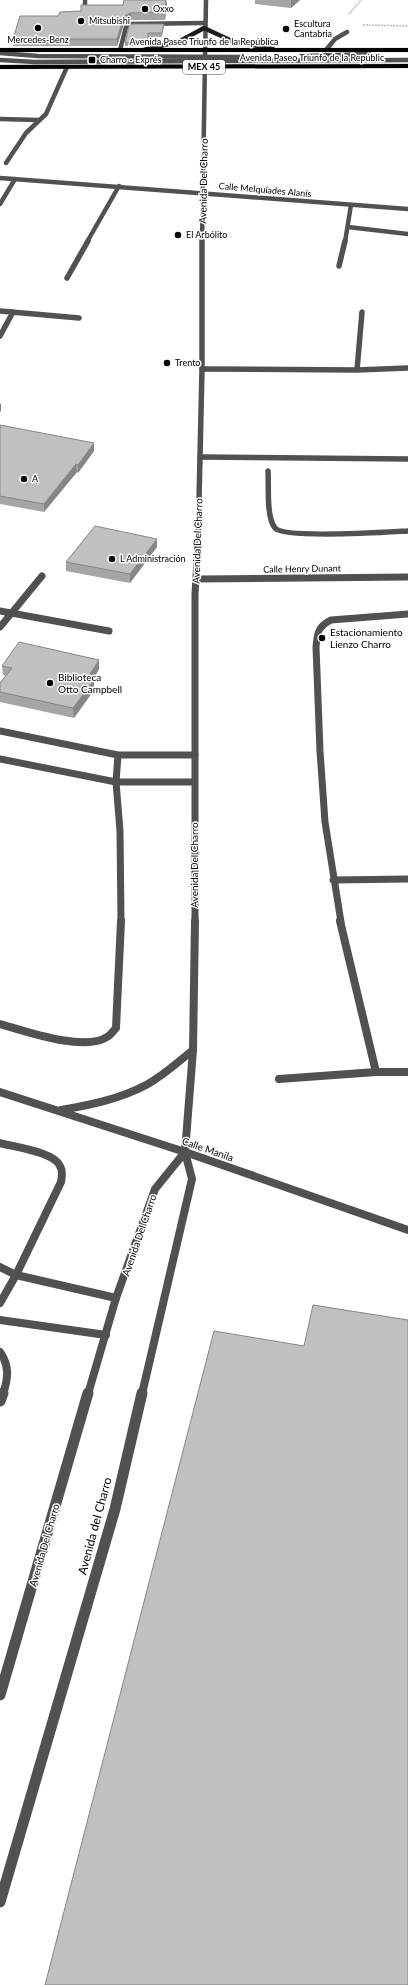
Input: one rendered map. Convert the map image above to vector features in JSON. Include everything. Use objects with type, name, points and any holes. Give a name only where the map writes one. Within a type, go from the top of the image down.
[{"type":"main road","points":[[144,50],[180,41],[204,26],[232,41],[274,50]]},
{"type":"main road","name":"Avenida Paseo Triunfo de la República","points":[[0,50],[408,50]]},
{"type":"main road","name":"Avenida Paseo Triunfo de la Repúblic","points":[[0,67],[205,64],[408,66]]},
{"type":"street","points":[[85,0],[85,6]]},
{"type":"street","name":"Avenida Del Charro","points":[[0,1695],[116,1298],[155,1189],[185,1152],[193,1050],[195,594],[197,579],[202,369],[205,64],[204,26],[206,0]]},
{"type":"street","points":[[120,50],[126,27],[132,24],[204,26]]},
{"type":"street","points":[[326,50],[330,43],[339,35],[347,32]]},
{"type":"street","points":[[0,54],[38,56],[408,54]]},
{"type":"street","points":[[0,60],[35,62],[205,64],[408,60]]},
{"type":"street","points":[[6,163],[26,132],[46,114],[67,67]]},
{"type":"street","points":[[0,119],[38,120]]},
{"type":"street","name":"Calle Melquíades Alanís","points":[[0,178],[408,209]]},
{"type":"street","points":[[0,204],[15,179]]},
{"type":"street","points":[[67,278],[119,186]]},
{"type":"street","points":[[339,266],[348,227],[351,205]]},
{"type":"street","points":[[348,227],[408,234]]},
{"type":"street","points":[[0,311],[79,318]]},
{"type":"street","points":[[0,336],[13,312]]},
{"type":"street","points":[[357,370],[362,312]]},
{"type":"street","points":[[202,369],[357,370],[408,368]]},
{"type":"street","points":[[200,457],[408,459]]},
{"type":"street","points":[[268,471],[270,518],[275,528],[280,532],[301,534],[408,531]]},
{"type":"street","points":[[0,627],[42,576]]},
{"type":"street","name":"Calle Henry Dunant","points":[[197,579],[408,577]]},
{"type":"street","points":[[0,611],[109,631]]},
{"type":"street","points":[[376,1072],[333,880],[322,787],[316,647],[318,630],[323,624],[342,618],[408,614]]},
{"type":"street","points":[[0,731],[118,755],[194,755]]},
{"type":"street","points":[[0,1024],[73,1042],[89,1043],[107,1038],[116,1028],[121,935],[120,831],[116,782],[118,755]]},
{"type":"street","points":[[0,760],[116,782],[194,782]]},
{"type":"street","points":[[333,880],[408,879]]},
{"type":"street","points":[[60,1110],[96,1104],[147,1084],[193,1050]]},
{"type":"street","points":[[279,1079],[376,1072],[408,1072]]},
{"type":"street","name":"Calle Manila","points":[[0,1092],[60,1110],[185,1152],[408,1230]]},
{"type":"street","points":[[0,1143],[50,1157],[59,1162],[62,1170],[61,1182],[16,1275],[0,1303]]},
{"type":"street","name":"Avenida del Charro","points":[[0,1902],[115,1509],[192,1179],[185,1152]]},
{"type":"street","points":[[0,1267],[16,1275],[116,1298]]},
{"type":"street","points":[[0,1320],[106,1335]]},
{"type":"street","points":[[0,1352],[6,1360],[8,1377],[0,1401]]},
{"type":"path","points":[[348,15],[361,0]]},
{"type":"path","points":[[359,24],[408,26]]},
{"type":"building","points":[[124,0],[166,0],[164,12],[131,13],[124,16],[117,39],[13,39],[20,16],[58,16],[60,12],[81,11],[81,5],[123,5]]},
{"type":"building","points":[[132,24],[164,24],[162,33],[148,33],[148,41],[125,43],[129,26]]},
{"type":"building","name":"A","points":[[0,425],[94,443],[78,465],[76,464],[44,504],[0,496]]},
{"type":"building","name":"L Administración","points":[[95,526],[157,539],[130,574],[66,562]]},
{"type":"building","name":"Biblioteca Otto Campbell","points":[[19,642],[99,660],[87,679],[94,680],[73,708],[0,692],[0,683],[12,668],[2,666]]},
{"type":"building","points":[[313,1305],[408,1320],[408,1985],[45,1985],[214,1331],[304,1346]]},
{"type":"place","name":"Oxxo","points":[[145,9]]},
{"type":"place","name":"Mitsubishi","points":[[81,21]]},
{"type":"place","name":"Mercedes-Benz","points":[[38,28]]},
{"type":"place","name":"Escultura Cantabria","points":[[286,29]]},
{"type":"place","name":"Charro - Exprés","points":[[92,60]]},
{"type":"place","name":"El Arbólito","points":[[178,235]]},
{"type":"place","name":"Trento","points":[[167,363]]},
{"type":"place","name":"A","points":[[24,479]]},
{"type":"place","name":"L Administración","points":[[112,559]]},
{"type":"place","name":"Estacionamiento Lienzo Charro","points":[[322,638]]},
{"type":"place","name":"Biblioteca Otto Campbell","points":[[50,683]]}]
